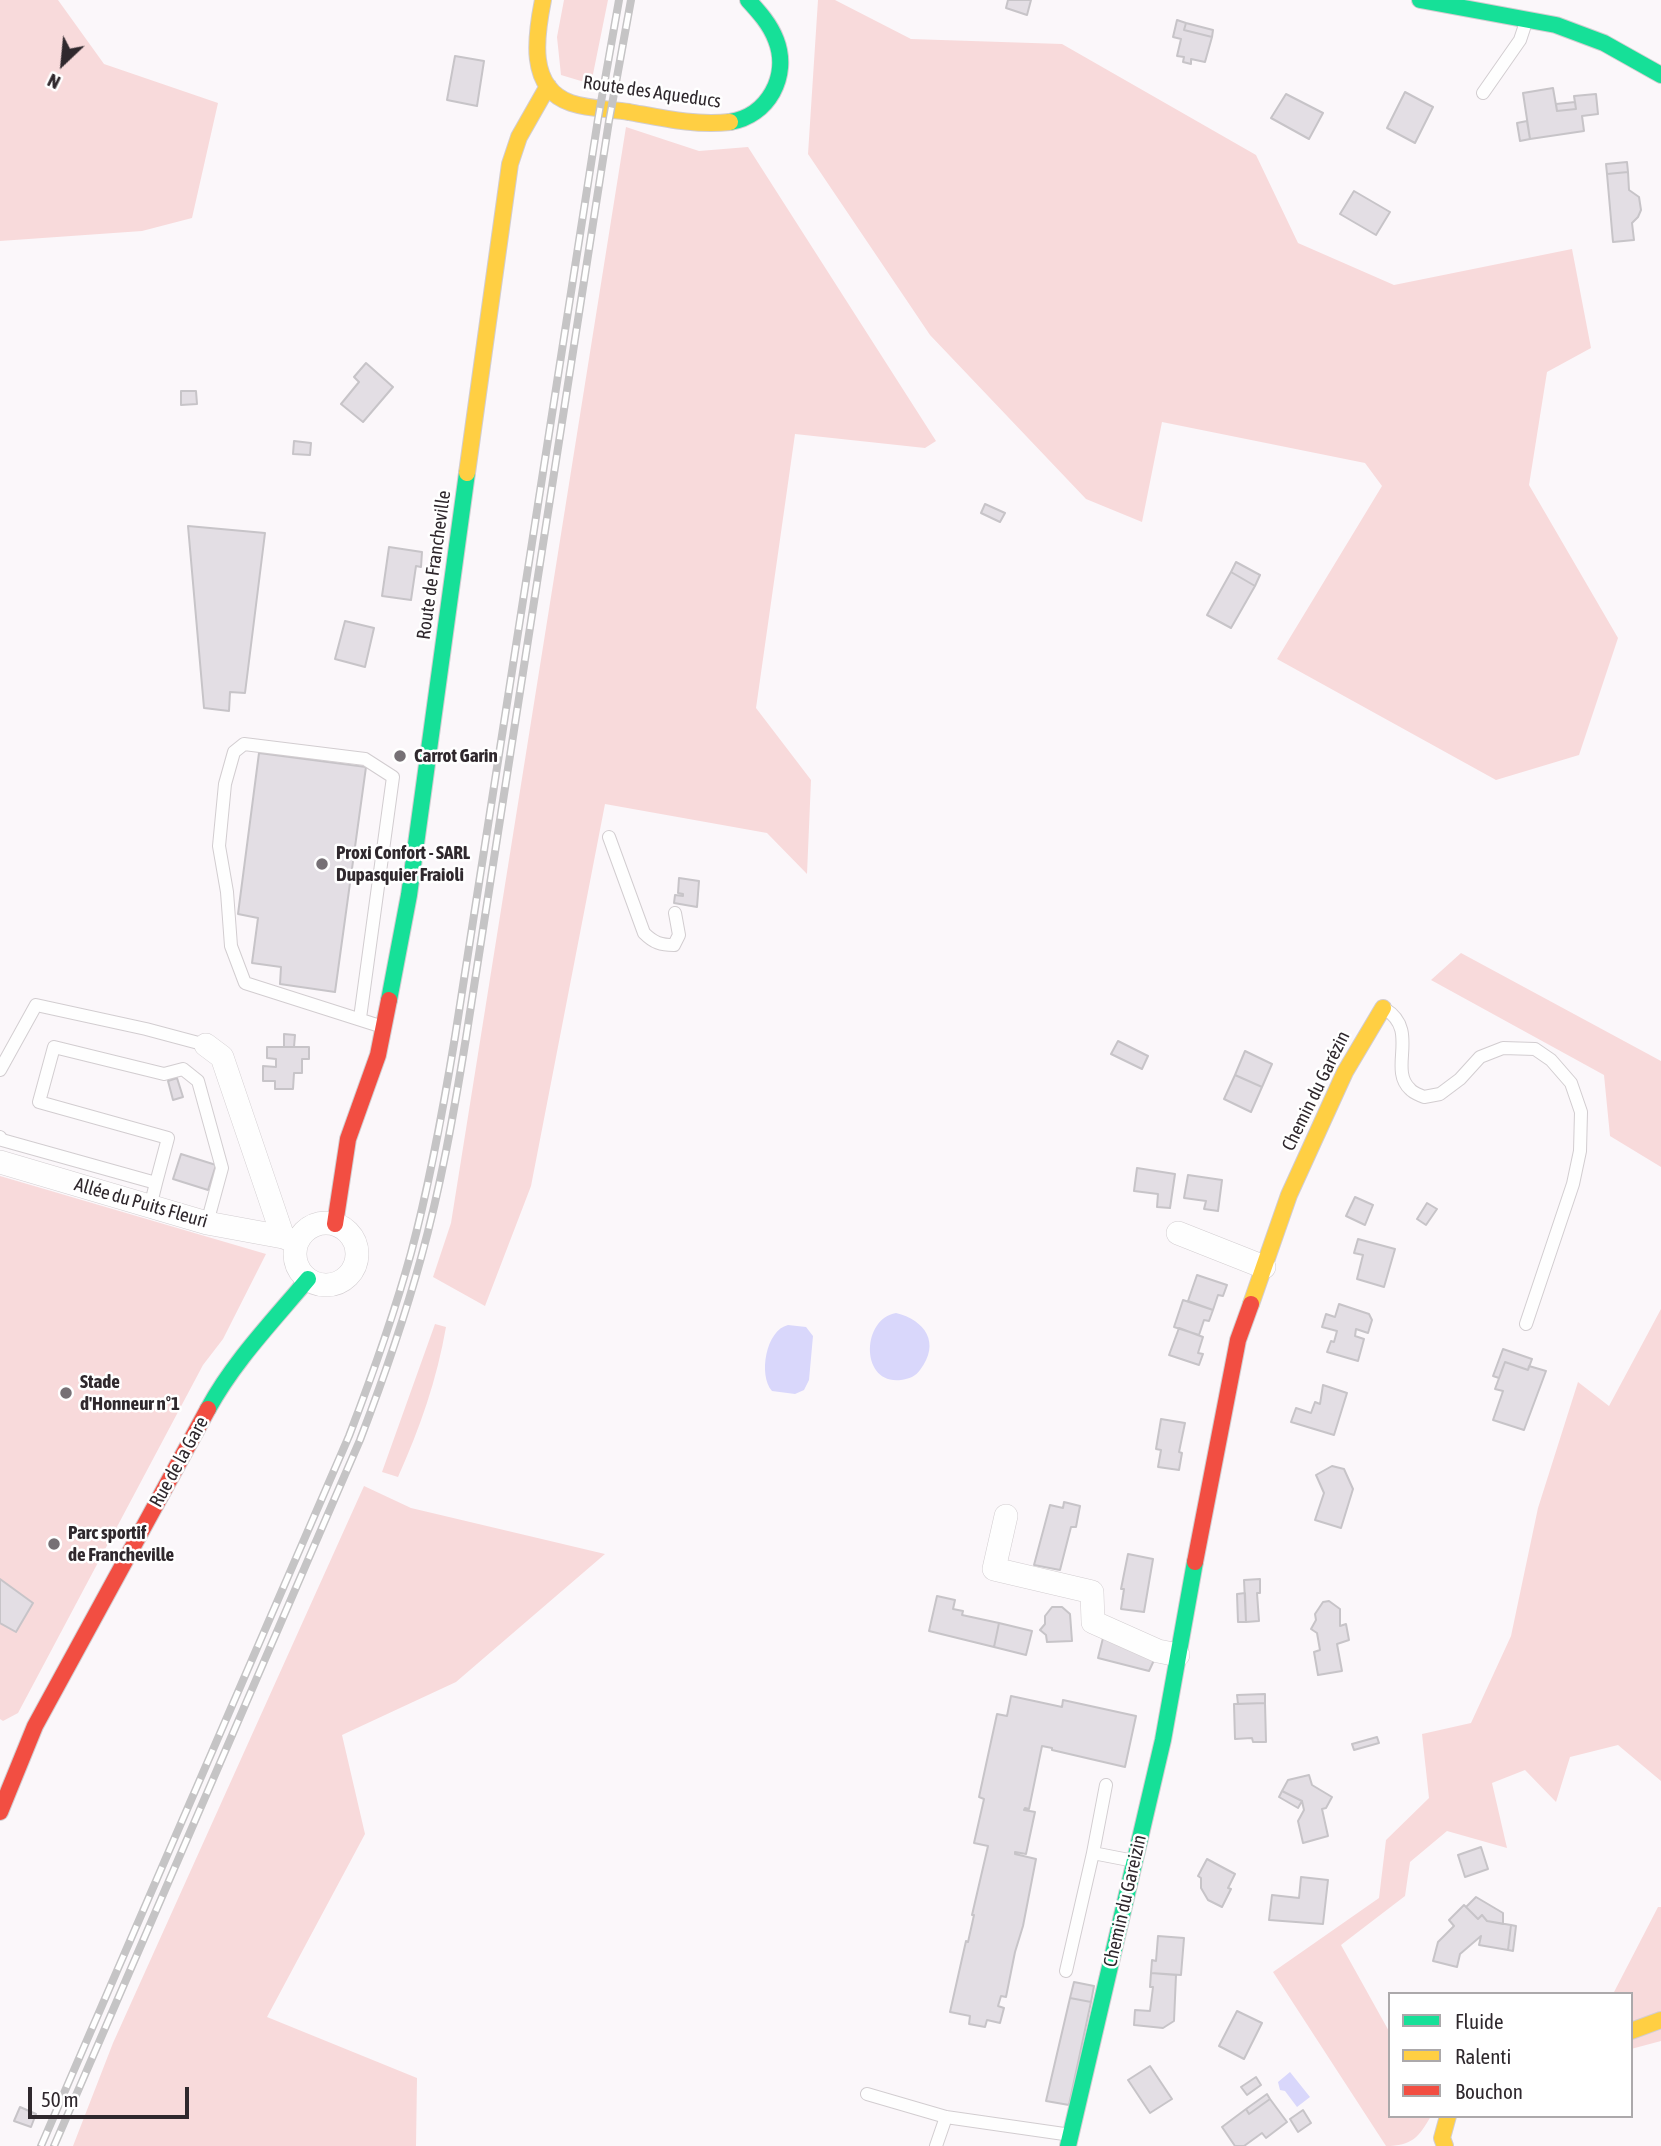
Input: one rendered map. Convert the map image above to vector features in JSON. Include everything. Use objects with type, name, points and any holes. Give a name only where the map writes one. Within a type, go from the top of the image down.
[{"type":"street","points":[[543,0],[536,48],[540,70],[548,86]]},
{"type":"street","name":"Route des Aqueducs","points":[[548,86],[563,99],[577,104],[706,125],[738,121],[757,111],[765,103],[775,86],[780,68],[776,38],[766,20],[748,0]]},
{"type":"street","points":[[1420,0],[1556,25],[1659,67]]},
{"type":"street","name":"Route de Francheville","points":[[335,1224],[348,1139],[378,1055],[409,895],[409,779],[510,164],[519,137],[548,86]]},
{"type":"street","name":"Chemin du Garézin","points":[[1289,1195],[1345,1072],[1383,1008]]},
{"type":"street","points":[[206,1045],[222,1057],[296,1262],[308,1279],[326,1285],[336,1284],[352,1273],[357,1254],[356,1244],[351,1236],[335,1224],[317,1224],[290,1240]]},
{"type":"street","name":"Allée du Puits Fleuri","points":[[0,1162],[207,1223],[290,1240]]},
{"type":"street","name":"Chemin du Gareizin","points":[[1070,2140],[1163,1740],[1238,1340],[1289,1195]]},
{"type":"street","points":[[1178,1233],[1264,1267]]},
{"type":"street","name":"Rue de la Gare","points":[[0,1812],[36,1726],[218,1390],[241,1358],[308,1279]]},
{"type":"street","points":[[1006,1516],[994,1569],[1092,1592],[1093,1622],[1158,1651],[1178,1655]]},
{"type":"street","points":[[1633,2030],[1661,2020]]},
{"type":"street","points":[[1444,2146],[1442,2138],[1447,2118]]},
{"type":"lane","points":[[1483,93],[1520,40],[1527,19]]},
{"type":"lane","points":[[360,1018],[409,779],[365,759],[244,744],[234,752],[225,784],[219,846],[231,946],[245,983],[383,1027]]},
{"type":"lane","points":[[609,837],[645,933],[651,941],[662,945],[674,944],[679,935],[675,913]]},
{"type":"lane","points":[[0,1070],[36,1005],[206,1045]]},
{"type":"lane","points":[[1383,1008],[1394,1014],[1402,1027],[1403,1075],[1409,1089],[1424,1097],[1440,1094],[1460,1079],[1480,1057],[1503,1048],[1535,1049],[1551,1060],[1571,1083],[1581,1112],[1580,1151],[1573,1184],[1526,1324]]},
{"type":"lane","points":[[150,1207],[168,1138],[39,1102],[54,1047],[164,1074],[183,1069],[198,1081],[222,1168],[207,1223]]},
{"type":"lane","points":[[0,1137],[2,1140],[156,1183]]},
{"type":"lane","points":[[1066,1972],[1106,1785]]},
{"type":"lane","points":[[1093,1853],[1134,1861]]},
{"type":"lane","points":[[867,2094],[946,2117],[1070,2140]]},
{"type":"lane","points":[[936,2146],[946,2117]]},
{"type":"shaded area","points":[[0,0],[58,0],[104,64],[218,103],[192,218],[142,231],[0,241]]},
{"type":"shaded area","points":[[564,0],[608,0],[591,84],[561,75],[557,37]]},
{"type":"shaded area","points":[[818,0],[835,0],[911,39],[1062,44],[1256,155],[1298,243],[1394,285],[1572,249],[1591,348],[1547,372],[1529,485],[1618,638],[1579,755],[1496,780],[1277,659],[1382,486],[1365,463],[1162,422],[1142,522],[1086,499],[930,335],[808,154]]},
{"type":"shaded area","points":[[626,127],[699,151],[748,147],[936,441],[925,448],[795,434],[756,708],[811,780],[807,874],[767,833],[605,804],[531,1186],[485,1306],[433,1277],[451,1223]]},
{"type":"shaded area","points":[[1461,953],[1661,1061],[1661,1167],[1610,1136],[1604,1075],[1431,980]]},
{"type":"shaded area","name":"Stade d'Honneur n°1","points":[[0,1176],[266,1254],[223,1339],[203,1365],[18,1713],[3,1721],[0,1719]]},
{"type":"shaded area","points":[[1661,1309],[1661,1781],[1618,1745],[1570,1757],[1556,1802],[1525,1770],[1492,1783],[1507,1848],[1447,1831],[1410,1862],[1405,1896],[1341,1945],[1388,2029],[1388,2118],[1430,2118],[1414,2139],[1386,2146],[1273,1972],[1379,1898],[1386,1840],[1429,1798],[1422,1734],[1471,1723],[1511,1636],[1538,1508],[1578,1382],[1609,1406]]},
{"type":"shaded area","points":[[435,1324],[446,1327],[438,1365],[420,1422],[398,1477],[382,1472]]},
{"type":"shaded area","points":[[364,1486],[411,1508],[605,1554],[456,1682],[342,1735],[365,1834],[267,2017],[417,2078],[416,2146],[73,2146],[113,2043]]},
{"type":"shaded area","points":[[1658,1907],[1661,1907],[1661,2041],[1633,2048],[1633,1992],[1614,1992]]},
{"type":"water","points":[[896,1313],[922,1327],[929,1342],[929,1351],[920,1370],[912,1377],[901,1380],[888,1379],[878,1372],[872,1363],[870,1351],[871,1338],[876,1327],[884,1318]]},
{"type":"water","points":[[788,1325],[806,1327],[813,1336],[809,1380],[804,1390],[795,1394],[772,1391],[766,1375],[766,1354],[770,1344],[774,1335]]},
{"type":"water","points":[[1290,2072],[1310,2097],[1297,2107],[1285,2091],[1280,2090],[1278,2082]]},
{"type":"building","points":[[1008,0],[1031,0],[1027,15],[1006,8]]},
{"type":"building","points":[[1177,20],[1186,23],[1184,30],[1212,37],[1205,62],[1191,59],[1191,64],[1183,62],[1184,57],[1177,56],[1181,39],[1173,37]]},
{"type":"building","points":[[1186,23],[1213,30],[1212,37],[1184,30]]},
{"type":"building","points":[[455,56],[484,61],[477,106],[447,100]]},
{"type":"building","points":[[1553,88],[1557,111],[1576,109],[1574,96],[1596,94],[1598,114],[1582,116],[1584,131],[1530,139],[1523,93]]},
{"type":"building","points":[[1405,92],[1433,107],[1415,143],[1387,128]]},
{"type":"building","points":[[1286,94],[1323,113],[1309,139],[1271,118]]},
{"type":"building","points":[[1575,102],[1576,109],[1557,111],[1556,104]]},
{"type":"building","points":[[1527,121],[1530,139],[1520,141],[1517,123]]},
{"type":"building","points":[[1627,162],[1628,172],[1607,174],[1606,164]]},
{"type":"building","points":[[1628,172],[1629,190],[1639,197],[1641,210],[1632,223],[1634,240],[1613,242],[1607,174]]},
{"type":"building","points":[[1354,191],[1390,212],[1376,235],[1340,214]]},
{"type":"building","points":[[366,363],[393,387],[363,422],[341,404],[359,382],[354,377]]},
{"type":"building","points":[[181,391],[196,391],[197,404],[181,405]]},
{"type":"building","points":[[294,441],[311,443],[310,455],[293,454]]},
{"type":"building","points":[[985,504],[1005,513],[1000,522],[981,513]]},
{"type":"building","points":[[188,526],[265,533],[245,693],[230,692],[229,711],[204,708]]},
{"type":"building","points":[[389,547],[422,552],[421,567],[416,566],[411,600],[382,596]]},
{"type":"building","points":[[1236,562],[1260,575],[1255,586],[1231,572]]},
{"type":"building","points":[[1231,572],[1255,586],[1231,628],[1207,615]]},
{"type":"building","points":[[345,621],[374,628],[365,667],[335,659]]},
{"type":"building","points":[[259,753],[366,767],[335,992],[280,984],[281,967],[252,963],[258,918],[238,914]]},
{"type":"building","points":[[679,878],[699,881],[697,907],[674,903],[675,895],[683,896],[678,893]]},
{"type":"building","points":[[284,1034],[295,1035],[294,1047],[284,1047]]},
{"type":"building","points":[[1118,1041],[1148,1056],[1142,1069],[1111,1054]]},
{"type":"building","points":[[267,1047],[309,1047],[309,1059],[302,1059],[302,1073],[294,1073],[293,1089],[275,1089],[275,1081],[263,1081],[263,1066],[276,1067],[276,1059],[267,1058]]},
{"type":"building","points":[[1245,1051],[1272,1064],[1262,1087],[1235,1075]]},
{"type":"building","points":[[1235,1075],[1262,1087],[1251,1112],[1224,1099]]},
{"type":"building","points":[[177,1078],[183,1097],[173,1100],[168,1081]]},
{"type":"building","points":[[181,1154],[216,1165],[208,1190],[173,1179]]},
{"type":"building","points":[[1137,1168],[1175,1174],[1170,1208],[1157,1207],[1158,1194],[1134,1191]]},
{"type":"building","points":[[1188,1175],[1222,1180],[1218,1211],[1204,1209],[1206,1201],[1184,1198]]},
{"type":"building","points":[[1355,1197],[1373,1205],[1365,1225],[1346,1216]]},
{"type":"building","points":[[1427,1203],[1437,1209],[1426,1225],[1417,1219]]},
{"type":"building","points":[[1358,1239],[1395,1249],[1384,1287],[1357,1279],[1363,1255],[1354,1253]]},
{"type":"building","points":[[1197,1275],[1227,1285],[1223,1296],[1218,1295],[1213,1310],[1188,1301]]},
{"type":"building","points":[[1183,1300],[1213,1310],[1209,1321],[1204,1320],[1199,1335],[1174,1327]]},
{"type":"building","points":[[1339,1304],[1369,1314],[1372,1320],[1368,1333],[1356,1329],[1355,1336],[1364,1339],[1358,1361],[1327,1352],[1337,1331],[1322,1327],[1326,1314],[1335,1317]]},
{"type":"building","points":[[1179,1328],[1203,1337],[1198,1353],[1203,1354],[1199,1365],[1169,1355]]},
{"type":"building","points":[[1503,1349],[1532,1359],[1528,1370],[1505,1362],[1499,1378],[1493,1376]]},
{"type":"building","points":[[1505,1362],[1528,1370],[1529,1366],[1546,1371],[1524,1430],[1493,1420],[1503,1391],[1495,1389]]},
{"type":"building","points":[[1323,1385],[1347,1393],[1334,1435],[1291,1422],[1296,1408],[1311,1413],[1315,1402],[1320,1404]]},
{"type":"building","points":[[1161,1419],[1185,1423],[1179,1452],[1182,1453],[1179,1470],[1158,1467],[1161,1450],[1156,1449]]},
{"type":"building","points":[[1332,1466],[1344,1469],[1353,1489],[1341,1528],[1315,1520],[1324,1493],[1316,1475]]},
{"type":"building","points":[[1064,1502],[1080,1506],[1076,1527],[1071,1527],[1060,1570],[1034,1565],[1050,1505],[1063,1508]]},
{"type":"building","points":[[1128,1554],[1153,1559],[1144,1612],[1121,1609],[1124,1589],[1121,1589]]},
{"type":"building","points":[[0,1579],[33,1603],[16,1632],[0,1623]]},
{"type":"building","points":[[1260,1579],[1260,1593],[1257,1593],[1259,1621],[1246,1622],[1244,1580]]},
{"type":"building","points":[[1245,1593],[1246,1622],[1238,1622],[1237,1594]]},
{"type":"building","points":[[937,1596],[955,1600],[953,1609],[963,1611],[962,1615],[999,1623],[994,1647],[929,1631]]},
{"type":"building","points":[[1329,1601],[1340,1609],[1340,1626],[1346,1624],[1349,1640],[1337,1644],[1342,1671],[1318,1675],[1314,1652],[1320,1650],[1317,1633],[1311,1629],[1316,1620],[1315,1614],[1323,1602]]},
{"type":"building","points":[[1052,1607],[1062,1607],[1070,1614],[1072,1641],[1047,1642],[1046,1635],[1040,1630]]},
{"type":"building","points":[[999,1623],[1032,1631],[1026,1655],[994,1647]]},
{"type":"building","points":[[1103,1638],[1156,1656],[1149,1671],[1098,1658]]},
{"type":"building","points":[[1265,1694],[1265,1703],[1238,1704],[1237,1695]]},
{"type":"building","points":[[1011,1696],[1062,1707],[1063,1700],[1136,1716],[1125,1767],[1042,1746],[1029,1809],[1024,1810],[1035,1812],[1026,1854],[1015,1852],[1036,1859],[1023,1926],[1006,1997],[1001,1996],[998,2006],[1004,2008],[1000,2023],[987,2020],[985,2027],[969,2024],[970,2016],[950,2012],[988,1846],[974,1843],[984,1799],[979,1797],[997,1714],[1007,1716]]},
{"type":"building","points":[[1265,1703],[1266,1742],[1253,1742],[1252,1738],[1235,1739],[1234,1704]]},
{"type":"building","points":[[1377,1737],[1379,1743],[1354,1750],[1352,1744]]},
{"type":"building","points":[[1309,1775],[1312,1785],[1332,1797],[1326,1808],[1322,1809],[1328,1836],[1303,1843],[1298,1821],[1304,1810],[1302,1801],[1282,1791],[1288,1780]]},
{"type":"building","points":[[1282,1791],[1302,1801],[1298,1808],[1279,1797]]},
{"type":"building","points":[[1481,1847],[1488,1869],[1465,1877],[1458,1855]]},
{"type":"building","points":[[1207,1859],[1235,1874],[1222,1907],[1208,1900],[1201,1888],[1201,1878],[1198,1876]]},
{"type":"building","points":[[1301,1877],[1328,1880],[1323,1924],[1269,1920],[1272,1895],[1299,1898]]},
{"type":"building","points":[[1476,1897],[1503,1913],[1503,1924],[1487,1921],[1482,1915],[1478,1919],[1466,1907]]},
{"type":"building","points":[[1464,1905],[1478,1919],[1482,1915],[1487,1921],[1511,1925],[1508,1950],[1479,1945],[1481,1936],[1460,1954],[1457,1967],[1433,1961],[1438,1942],[1454,1926],[1449,1920]]},
{"type":"building","points":[[1511,1925],[1516,1926],[1513,1951],[1508,1950]]},
{"type":"building","points":[[1158,1936],[1184,1938],[1181,1975],[1151,1973],[1152,1960],[1156,1961]]},
{"type":"building","points":[[1151,1973],[1176,1975],[1174,2021],[1163,2028],[1134,2025],[1135,2010],[1150,2011],[1153,1987],[1150,1987]]},
{"type":"building","points":[[1074,1982],[1094,1986],[1091,2002],[1070,1998]]},
{"type":"building","points":[[1070,1998],[1091,2002],[1069,2105],[1046,2101]]},
{"type":"building","points":[[1237,2011],[1262,2023],[1244,2059],[1219,2046]]},
{"type":"building","points":[[1150,2066],[1172,2099],[1150,2113],[1128,2080]]},
{"type":"building","points":[[1256,2077],[1261,2085],[1247,2095],[1241,2087]]},
{"type":"building","points":[[1267,2094],[1270,2099],[1249,2114],[1246,2109]]},
{"type":"building","points":[[1270,2099],[1287,2122],[1266,2138],[1262,2133],[1244,2146],[1235,2146],[1222,2127],[1246,2109],[1249,2114]]},
{"type":"building","points":[[20,2107],[36,2114],[31,2127],[14,2121]]},
{"type":"building","points":[[1303,2110],[1311,2123],[1298,2132],[1290,2119]]},
{"type":"railway","points":[[41,2146],[349,1436],[411,1253],[436,1146],[455,1037],[598,119],[619,0]]},
{"type":"railway","points":[[54,2146],[360,1440],[393,1350],[421,1258],[452,1121],[609,121],[631,0]]},
{"type":"traffic: fast","points":[[730,122],[755,112],[765,103],[778,80],[780,67],[780,54],[774,34],[748,0]]},
{"type":"traffic: fast","points":[[1420,0],[1556,25],[1604,43],[1661,75]]},
{"type":"traffic: fast","points":[[389,1000],[409,895],[467,473]]},
{"type":"traffic: fast","points":[[208,1409],[242,1358],[308,1279]]},
{"type":"traffic: fast","points":[[1068,2146],[1163,1740],[1195,1562]]},
{"type":"traffic: slow","points":[[543,0],[538,29],[538,59],[547,86],[557,96],[592,108],[692,122],[730,122]]},
{"type":"traffic: slow","points":[[467,473],[510,164],[519,137],[548,86]]},
{"type":"traffic: slow","points":[[1251,1304],[1289,1195],[1345,1072],[1383,1008]]},
{"type":"traffic: slow","points":[[1633,2030],[1661,2020]]},
{"type":"traffic: slow","points":[[1445,2146],[1442,2138],[1447,2118]]},
{"type":"traffic: jam","points":[[335,1224],[348,1139],[378,1055],[389,1000]]},
{"type":"traffic: jam","points":[[1195,1562],[1238,1340],[1251,1304]]},
{"type":"traffic: jam","points":[[0,1812],[35,1726],[208,1409]]},
{"type":"place","name":"Carrot Garin","points":[[400,756]]},
{"type":"place","name":"Proxi Confort - SARL Dupasquier Fraioli","points":[[322,864]]},
{"type":"place","name":"Stade d'Honneur n°1","points":[[66,1393]]},
{"type":"place","name":"Parc sportif de Francheville","points":[[54,1544]]}]
